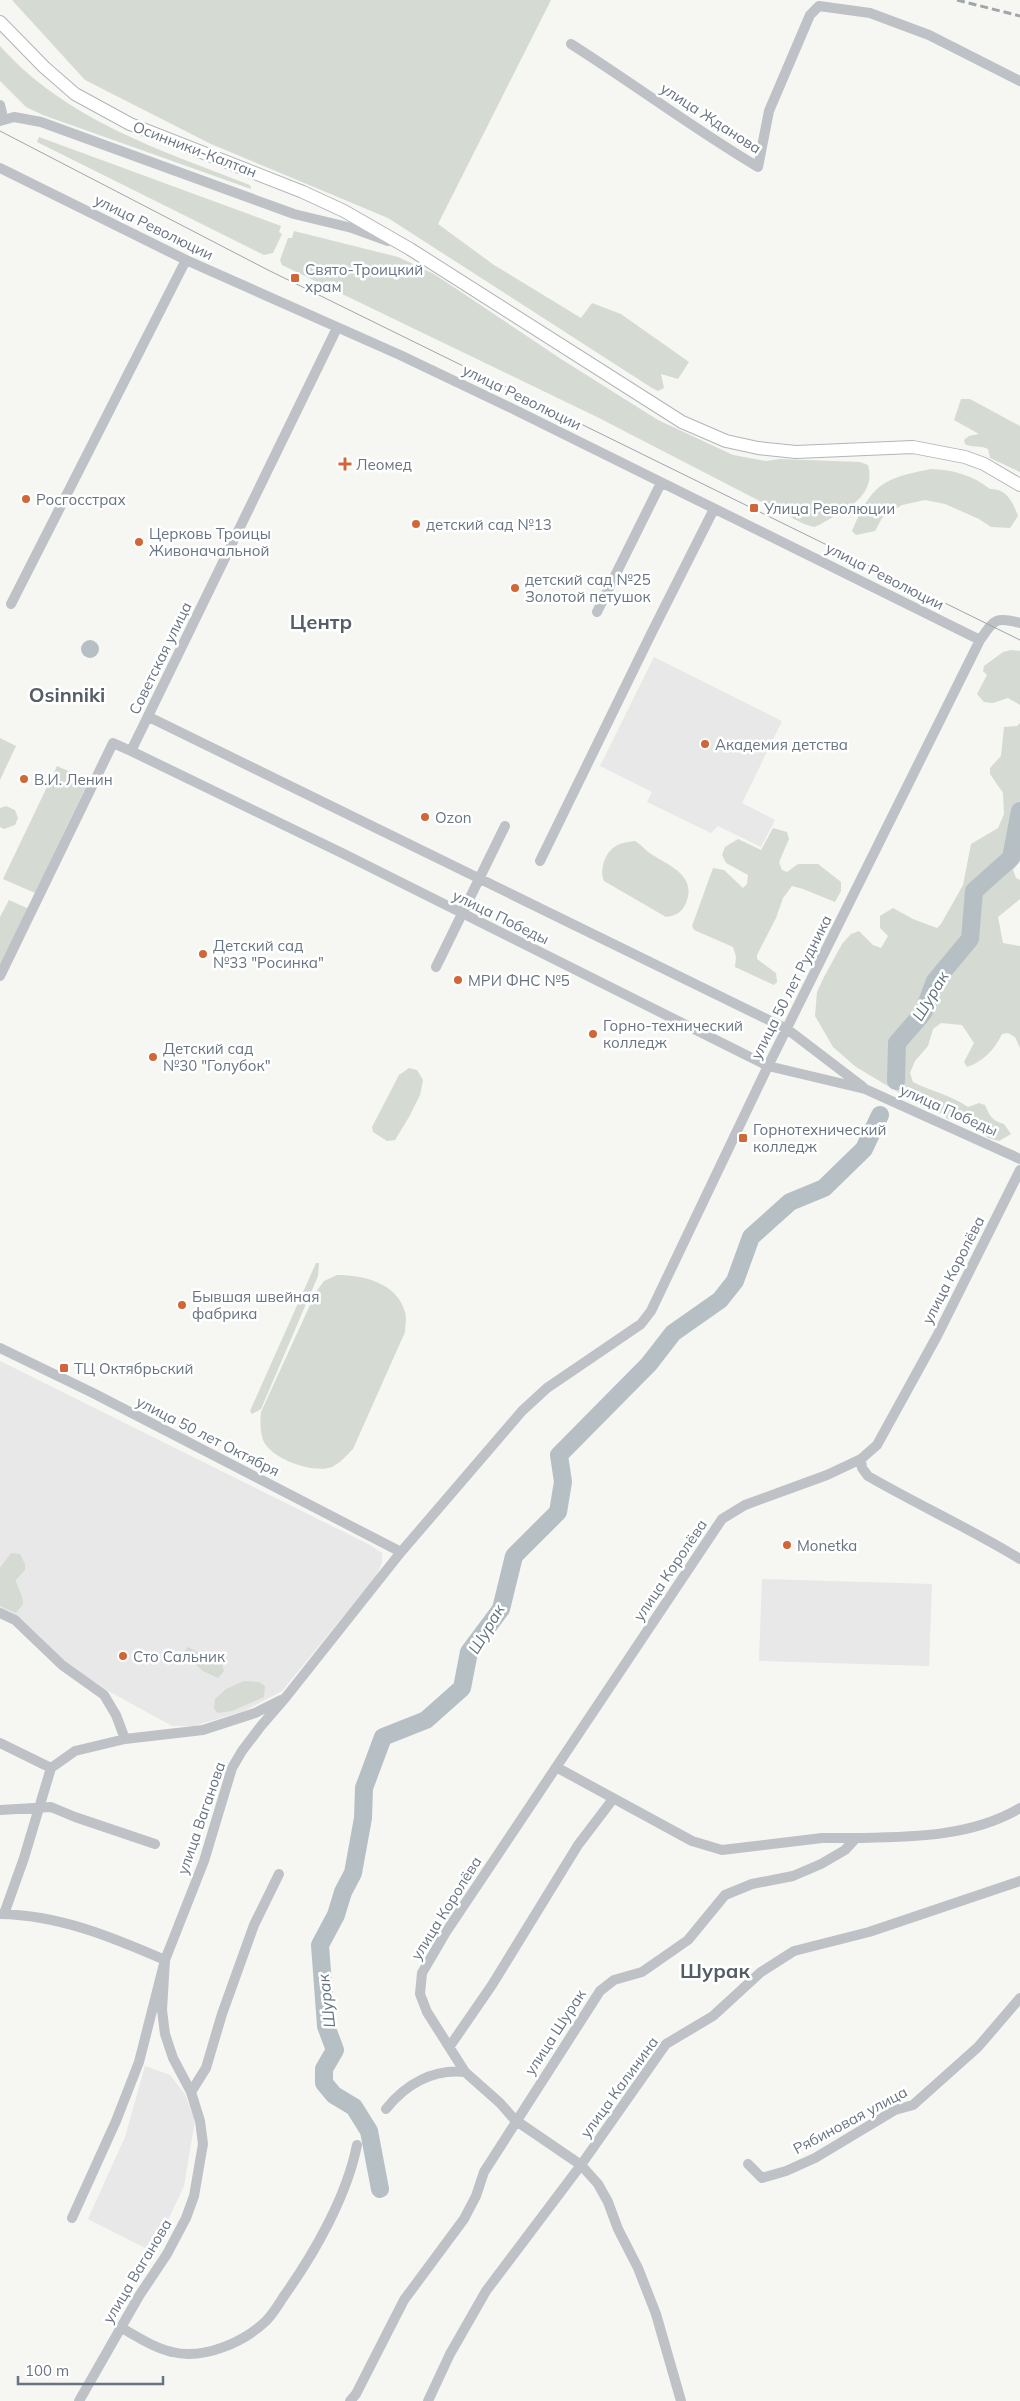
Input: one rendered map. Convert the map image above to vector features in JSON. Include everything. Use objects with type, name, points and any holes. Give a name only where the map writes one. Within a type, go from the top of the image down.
[{"type":"main road","name":"Осинники-Калтан","points":[[0,22],[44,67],[75,94],[130,124],[303,192],[344,211],[410,249],[682,422],[726,441],[758,448],[796,452],[913,447],[965,457],[984,464],[1020,486]]},
{"type":"main road","points":[[1003,476],[1020,495]]},
{"type":"street","name":"улица Жданова","points":[[571,44],[620,75],[713,140],[758,167],[769,111],[810,16],[819,6],[870,13],[929,35],[1020,81]]},
{"type":"street","points":[[0,105],[2,113],[0,120],[14,117],[41,122],[294,214],[352,228],[410,249]]},
{"type":"street","name":"улица Революции","points":[[0,168],[186,260],[509,407],[980,640]]},
{"type":"street","points":[[11,604],[186,260]]},
{"type":"street","name":"Советская улица","points":[[131,751],[337,328]]},
{"type":"street","points":[[597,612],[661,483]]},
{"type":"street","points":[[540,861],[714,509]]},
{"type":"street","points":[[980,640],[994,621],[1003,618],[1020,623]]},
{"type":"street","name":"улица 50 лет Рудника","points":[[401,1552],[522,1411],[546,1388],[641,1324],[651,1311],[786,1029],[980,640]]},
{"type":"street","name":"улица Победы","points":[[148,716],[786,1029],[866,1089]]},
{"type":"street","points":[[0,976],[113,743],[131,751]]},
{"type":"street","name":"улица Победы","points":[[131,751],[346,855],[768,1066],[866,1089],[1020,1159]]},
{"type":"street","points":[[436,967],[505,826]]},
{"type":"street","name":"улица Королёва","points":[[465,2072],[427,2012],[420,1994],[422,1973],[446,1932],[722,1519],[744,1505],[813,1481],[861,1459],[877,1445],[937,1336],[1020,1170]]},
{"type":"street","name":"улица 50 лет Октября","points":[[0,1348],[93,1393],[401,1552]]},
{"type":"street","points":[[861,1459],[862,1468],[868,1476],[937,1515],[990,1540],[1020,1559]]},
{"type":"street","name":"улица Ваганова","points":[[72,2218],[116,2121],[138,2062],[165,1960],[204,1861],[232,1768],[242,1750],[401,1552]]},
{"type":"street","points":[[0,1613],[15,1620],[62,1665],[104,1695],[116,1715],[126,1739]]},
{"type":"street","points":[[165,1960],[110,1937],[63,1921],[2,1914],[24,1858],[37,1809],[51,1768],[76,1751],[126,1739],[203,1730],[255,1713],[286,1697]]},
{"type":"street","points":[[0,1743],[51,1768]]},
{"type":"street","points":[[556,1768],[692,1841],[722,1850],[822,1838],[926,1837],[983,1824],[1020,1808]]},
{"type":"street","points":[[450,2046],[492,1985],[578,1845],[613,1799]]},
{"type":"street","points":[[0,1810],[51,1807],[75,1818],[155,1844]]},
{"type":"street","name":"улица Шурак","points":[[350,2401],[356,2394],[404,2300],[464,2219],[476,2196],[484,2172],[515,2120],[560,2056],[600,1991],[614,1980],[642,1972],[688,1940],[725,1895],[752,1884],[793,1876],[821,1864],[845,1850],[856,1838]]},
{"type":"street","points":[[191,2092],[206,2068],[222,2014],[254,1926],[279,1874]]},
{"type":"street","name":"улица Калинина","points":[[428,2401],[450,2354],[486,2290],[580,2165],[666,2044],[713,2016],[761,1972],[794,1950],[869,1932],[1020,1881]]},
{"type":"street","name":"улица Ваганова","points":[[79,2401],[120,2327],[167,2254],[186,2218],[194,2196],[203,2144],[200,2121],[191,2092],[173,2058],[165,2034],[162,2010],[165,1960]]},
{"type":"street","name":"Рябиновая улица","points":[[748,2164],[762,2178],[786,2171],[815,2158],[895,2110],[914,2105],[978,2047],[1020,1998]]},
{"type":"street","points":[[386,2109],[396,2097],[417,2080],[450,2070],[465,2072],[500,2103],[515,2120],[580,2165],[598,2184],[638,2268],[665,2341],[681,2401]]},
{"type":"street","points":[[120,2327],[172,2352],[196,2354],[219,2349],[246,2337],[267,2320],[309,2258],[353,2168],[357,2145]]},
{"type":"shaded area","points":[[12,0],[551,0],[438,224],[494,265],[581,318],[592,303],[621,314],[689,362],[678,379],[661,374],[664,388],[658,391],[652,388],[388,218],[211,144],[85,80]]},
{"type":"shaded area","points":[[0,46],[26,72],[54,94],[84,113],[149,145],[250,185],[251,189],[43,115],[26,107],[0,81]]},
{"type":"shaded area","points":[[39,137],[281,226],[279,232],[282,234],[273,253],[264,255],[37,142]]},
{"type":"shaded area","points":[[294,231],[398,257],[434,274],[561,359],[658,420],[733,455],[766,461],[780,459],[860,462],[868,465],[869,476],[863,495],[847,509],[819,525],[814,527],[804,524],[599,418],[282,265],[280,260],[288,238],[292,238]]},
{"type":"shaded area","points":[[961,399],[970,399],[1020,426],[1020,472],[990,458],[988,449],[965,444],[964,440],[969,436],[979,434],[954,420]]},
{"type":"shaded area","points":[[931,469],[962,474],[990,489],[996,489],[1005,493],[1018,516],[1010,528],[991,527],[979,519],[945,504],[925,500],[902,505],[892,511],[882,518],[875,531],[856,535],[852,531],[866,503],[881,486],[901,476]]},
{"type":"shaded area","points":[[86,640],[94,640],[99,645],[97,656],[86,658],[81,653],[81,645]]},
{"type":"shaded area","points":[[1011,650],[1020,651],[1020,705],[1008,698],[993,703],[984,702],[977,694],[987,675],[983,671],[984,666],[1003,652]]},
{"type":"shaded area","points":[[654,657],[782,721],[742,803],[775,820],[761,847],[718,826],[711,833],[647,802],[652,792],[600,766]]},
{"type":"shaded area","points":[[1020,723],[1020,861],[1013,870],[1016,878],[1020,880],[1020,899],[998,917],[1003,943],[1020,946],[1020,1048],[1015,1037],[1008,1033],[1002,1034],[988,1054],[978,1062],[967,1067],[964,1062],[974,1043],[962,1025],[941,1023],[933,1029],[928,1046],[915,1061],[910,1073],[913,1082],[968,1107],[979,1103],[985,1105],[992,1117],[1004,1124],[1011,1134],[999,1141],[988,1138],[979,1126],[962,1117],[956,1120],[947,1119],[945,1115],[917,1104],[910,1097],[903,1095],[856,1067],[833,1047],[815,1016],[817,992],[842,944],[851,934],[859,931],[873,945],[881,948],[888,936],[880,928],[880,916],[893,908],[913,919],[937,928],[941,924],[963,885],[971,844],[998,828],[1004,814],[1003,793],[990,774],[990,768],[1001,756],[1004,727],[1017,726]]},
{"type":"shaded area","points":[[0,738],[16,746],[0,780]]},
{"type":"shaded area","points":[[57,766],[89,780],[35,893],[3,879]]},
{"type":"shaded area","points":[[6,806],[15,810],[18,818],[15,825],[4,829],[0,827],[0,808]]},
{"type":"shaded area","points":[[773,828],[787,832],[789,839],[779,862],[782,870],[787,872],[798,864],[818,864],[841,882],[841,891],[835,902],[792,886],[783,898],[776,918],[757,955],[757,959],[776,973],[777,982],[774,985],[735,967],[736,957],[733,947],[694,930],[692,926],[713,868],[724,870],[743,888],[747,884],[748,875],[726,863],[722,855],[725,847],[738,839],[761,850]]},
{"type":"shaded area","points":[[635,841],[684,877],[688,884],[689,893],[686,903],[678,913],[666,917],[604,881],[602,872],[609,852],[618,845]]},
{"type":"shaded area","points":[[9,900],[29,909],[0,969],[0,917]]},
{"type":"shaded area","points":[[409,1068],[417,1070],[423,1080],[420,1095],[395,1140],[387,1141],[373,1132],[372,1127],[399,1075]]},
{"type":"shaded area","points":[[316,1263],[319,1263],[318,1276],[261,1409],[252,1414],[250,1411]]},
{"type":"shaded area","points":[[337,1275],[368,1279],[395,1294],[405,1312],[405,1332],[353,1449],[332,1467],[324,1469],[304,1467],[283,1459],[267,1447],[261,1433],[261,1412],[316,1292],[324,1281]]},
{"type":"shaded area","points":[[0,1361],[368,1544],[382,1553],[382,1562],[377,1575],[282,1691],[244,1711],[194,1726],[172,1726],[81,1676],[0,1609]]},
{"type":"shaded area","points":[[11,1553],[20,1554],[25,1564],[25,1570],[16,1580],[23,1604],[16,1613],[0,1606],[0,1568]]},
{"type":"shaded area","points":[[762,1579],[932,1584],[929,1666],[759,1661]]},
{"type":"shaded area","points":[[188,1647],[222,1665],[224,1671],[218,1678],[203,1671],[183,1653]]},
{"type":"shaded area","points":[[244,1681],[259,1682],[265,1686],[264,1697],[232,1711],[218,1713],[214,1709],[215,1699],[226,1689]]},
{"type":"shaded area","points":[[145,2066],[170,2075],[185,2094],[195,2120],[184,2186],[153,2252],[88,2219],[125,2137]]},
{"type":"waterway","name":"Шурак","points":[[896,1081],[897,1043],[923,1013],[935,981],[970,939],[974,891],[1011,858],[1020,811]]},
{"type":"waterway","name":"Шурак","points":[[380,2189],[369,2131],[354,2107],[334,2095],[324,2083],[324,2069],[335,2050],[326,2026],[320,1945],[336,1915],[343,1892],[353,1873],[363,1818],[364,1788],[383,1737],[426,1720],[462,1688],[469,1652],[501,1609],[514,1556],[558,1512],[563,1482],[559,1455],[649,1364],[673,1333],[720,1300],[735,1281],[751,1237],[790,1202],[824,1188],[864,1149],[880,1115]]},
{"type":"tram line","points":[[0,131],[268,270],[1020,640]]},
{"type":"railway","points":[[957,0],[1020,16]]},
{"type":"place","name":"Свято-Троицкий храм","points":[[295,278]]},
{"type":"place","name":"Леомед","points":[[345,464]]},
{"type":"place","name":"Росгосстрах","points":[[26,499]]},
{"type":"place","name":"Улица Революции","points":[[754,508]]},
{"type":"place","name":"детский сад №13","points":[[416,524]]},
{"type":"place","name":"Церковь Троицы Живоначальной","points":[[139,542]]},
{"type":"place","name":"детский сад №25 Золотой петушок","points":[[515,588]]},
{"type":"place","name":"Академия детства","points":[[705,744]]},
{"type":"place","name":"В.И. Ленин","points":[[24,779]]},
{"type":"place","name":"Ozon","points":[[425,817]]},
{"type":"place","name":"Детский сад №33 \"Росинка\"","points":[[203,954]]},
{"type":"place","name":"МРИ ФНС №5","points":[[458,980]]},
{"type":"place","name":"Горно-технический колледж","points":[[593,1034]]},
{"type":"place","name":"Детский сад №30 \"Голубок\"","points":[[153,1057]]},
{"type":"place","name":"Горнотехнический колледж","points":[[743,1138]]},
{"type":"place","name":"Бывшая швейная фабрика","points":[[182,1305]]},
{"type":"place","name":"ТЦ Октябрьский","points":[[64,1368]]},
{"type":"place","name":"Monetka","points":[[787,1545]]},
{"type":"place","name":"Сто Сальник","points":[[123,1656]]},
{"type":"district","name":"Центр","points":[[321,621]]},
{"type":"district","name":"Osinniki","points":[[67,694]]},
{"type":"district","name":"Шурак","points":[[715,1970]]}]
